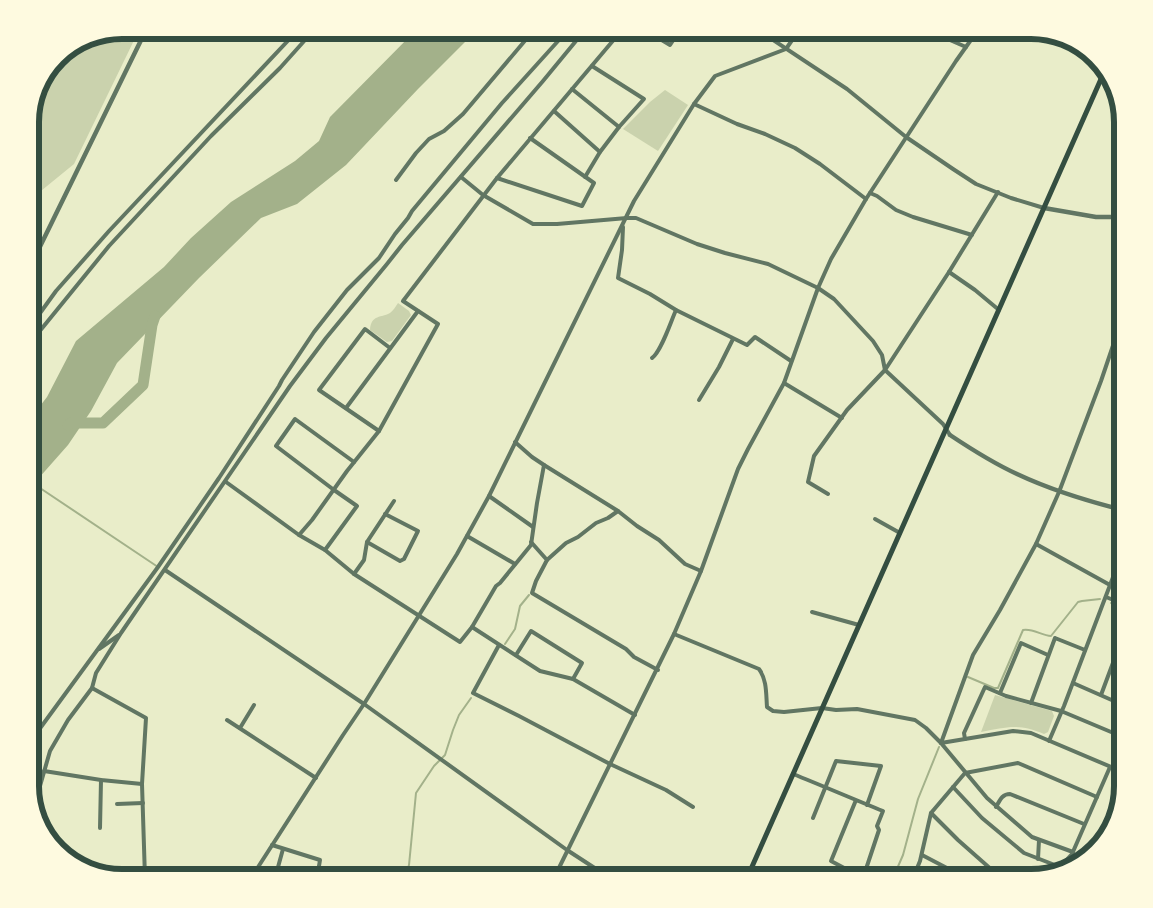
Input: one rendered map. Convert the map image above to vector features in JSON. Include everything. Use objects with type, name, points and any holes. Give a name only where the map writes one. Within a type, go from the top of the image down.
[{"type":"main road","points":[[751,869],[1101,78]]},
{"type":"street","points":[[39,248],[142,39]]},
{"type":"street","points":[[39,315],[56,291],[108,231],[289,39]]},
{"type":"street","points":[[39,332],[109,246],[211,136],[280,68],[306,39]]},
{"type":"street","points":[[396,180],[429,139],[444,131],[463,114],[526,39]]},
{"type":"street","points":[[39,730],[158,567],[324,318],[347,290],[379,258],[412,211],[502,103],[560,39]]},
{"type":"street","points":[[39,788],[50,751],[68,720],[92,688],[96,673],[121,633],[226,482],[257,433],[326,338],[402,245],[577,39]]},
{"type":"street","points":[[300,535],[378,431],[438,324],[403,301],[483,195],[614,39]]},
{"type":"street","points":[[660,39],[670,45],[674,39]]},
{"type":"street","points":[[771,39],[847,89],[906,138],[976,184],[1044,208],[1096,217],[1114,217]]},
{"type":"street","points":[[257,869],[364,704],[467,536],[489,496],[639,192],[694,104],[715,76],[786,49],[793,39]]},
{"type":"street","points":[[948,39],[966,47]]},
{"type":"street","points":[[558,869],[658,670],[701,571],[738,469],[784,383],[830,259],[866,198],[972,39]]},
{"type":"street","points":[[585,178],[600,152],[644,99],[592,66]]},
{"type":"street","points":[[572,89],[619,127]]},
{"type":"street","points":[[694,104],[795,148],[866,198]]},
{"type":"street","points":[[554,111],[600,152]]},
{"type":"street","points":[[497,178],[582,206],[594,183],[530,138]]},
{"type":"street","points":[[461,177],[483,195],[533,224],[636,218],[697,244],[768,264],[818,288],[834,300],[873,341],[882,355],[884,370],[943,424],[950,435],[974,451],[1016,474],[1059,492],[1114,508]]},
{"type":"street","points":[[828,494],[808,482],[814,456],[847,410],[884,370],[949,272],[998,192]]},
{"type":"street","points":[[870,193],[896,210],[972,235]]},
{"type":"street","points":[[624,225],[618,278],[733,339],[747,345],[755,337],[791,361]]},
{"type":"street","points":[[949,272],[999,310]]},
{"type":"street","points":[[652,358],[656,356],[659,350],[676,310]]},
{"type":"street","points":[[346,408],[418,311]]},
{"type":"street","points":[[378,431],[319,390],[365,329],[390,348]]},
{"type":"street","points":[[699,400],[733,339]]},
{"type":"street","points":[[940,743],[973,655],[1036,544],[1059,492],[1114,343]]},
{"type":"street","points":[[784,383],[842,418]]},
{"type":"street","points":[[325,550],[357,506],[276,446],[294,419],[354,462]]},
{"type":"street","points":[[515,442],[532,457],[618,511],[659,540],[685,564],[701,571]]},
{"type":"street","points":[[226,482],[300,535],[325,550],[354,574],[460,642],[472,627],[496,586],[531,545],[544,465]]},
{"type":"street","points":[[489,496],[533,527]]},
{"type":"street","points":[[354,574],[364,560],[367,542],[394,501]]},
{"type":"street","points":[[618,511],[596,523],[578,537],[566,542],[547,560],[532,593],[658,670]]},
{"type":"street","points":[[367,542],[400,561],[404,559],[418,531],[385,514]]},
{"type":"street","points":[[874,519],[900,533]]},
{"type":"street","points":[[467,536],[516,564]]},
{"type":"street","points":[[531,542],[547,560]]},
{"type":"street","points":[[1036,544],[1110,585]]},
{"type":"street","points":[[165,570],[364,704],[596,869]]},
{"type":"street","points":[[1049,741],[1114,575]]},
{"type":"street","points":[[1106,597],[1114,600]]},
{"type":"street","points":[[812,612],[859,625]]},
{"type":"street","points":[[472,627],[540,671],[573,678],[635,714]]},
{"type":"street","points":[[516,656],[531,631],[582,663],[573,678]]},
{"type":"street","points":[[96,651],[121,633]]},
{"type":"street","points":[[674,634],[758,669],[763,676],[767,707],[770,710],[784,712],[822,708],[836,710],[857,709],[915,720],[926,728],[940,743],[996,807],[1032,837],[1073,852]]},
{"type":"street","points":[[1031,703],[1055,638],[1086,650]]},
{"type":"street","points":[[1000,693],[1021,643],[1048,655]]},
{"type":"street","points":[[499,645],[473,693],[610,764],[666,790],[694,807]]},
{"type":"street","points":[[1100,695],[1114,659]]},
{"type":"street","points":[[1073,683],[1114,700]]},
{"type":"street","points":[[965,739],[964,733],[985,687],[1061,711],[1114,733]]},
{"type":"street","points":[[92,688],[146,718],[142,784],[145,869]]},
{"type":"street","points":[[240,728],[254,704]]},
{"type":"street","points":[[227,720],[316,778]]},
{"type":"street","points":[[940,743],[1016,730],[1030,733],[1114,769]]},
{"type":"street","points":[[812,818],[836,761],[880,766],[868,805]]},
{"type":"street","points":[[917,869],[922,855],[931,813],[965,773],[1018,763],[1097,797]]},
{"type":"street","points":[[1064,863],[1073,852],[1110,767]]},
{"type":"street","points":[[44,770],[101,780],[142,784]]},
{"type":"street","points":[[793,774],[883,811],[877,826],[879,830],[866,869]]},
{"type":"street","points":[[100,828],[101,780]]},
{"type":"street","points":[[953,787],[976,812],[1024,853],[1055,865]]},
{"type":"street","points":[[996,807],[1002,796],[1010,794],[1084,824]]},
{"type":"street","points":[[846,869],[831,861],[856,800]]},
{"type":"street","points":[[117,804],[143,803]]},
{"type":"street","points":[[931,813],[991,869]]},
{"type":"street","points":[[1038,859],[1039,840]]},
{"type":"street","points":[[272,845],[320,860],[318,869]]},
{"type":"street","points":[[277,869],[283,849]]},
{"type":"street","points":[[922,855],[949,869]]},
{"type":"shaded area","points":[[111,39],[135,39],[74,164],[39,193],[39,117],[47,85],[67,59],[95,43]]},
{"type":"shaded area","points":[[407,39],[468,39],[346,165],[297,204],[261,218],[199,278],[117,363],[91,411],[68,445],[39,478],[39,407],[47,397],[76,341],[164,267],[191,238],[231,202],[295,161],[319,141],[330,117]]},
{"type":"shaded area","points":[[665,90],[688,105],[658,151],[623,129]]},
{"type":"shaded area","points":[[398,303],[409,311],[411,315],[392,341],[387,342],[370,330],[372,321],[377,317],[387,315]]},
{"type":"shaded area","points":[[995,695],[1052,711],[1054,716],[1048,732],[1044,734],[1027,728],[1013,727],[981,732]]},
{"type":"waterway","points":[[68,425],[71,423],[103,423],[143,385],[155,316]]},
{"type":"waterway","points":[[39,487],[158,567]]},
{"type":"waterway","points":[[505,644],[515,629],[520,606],[529,595]]},
{"type":"waterway","points":[[968,677],[998,688],[1023,630],[1051,636],[1078,602],[1100,599]]},
{"type":"waterway","points":[[407,869],[416,793],[434,766],[445,755],[459,715],[471,698]]},
{"type":"waterway","points":[[897,869],[903,855],[918,799],[939,747]]}]
